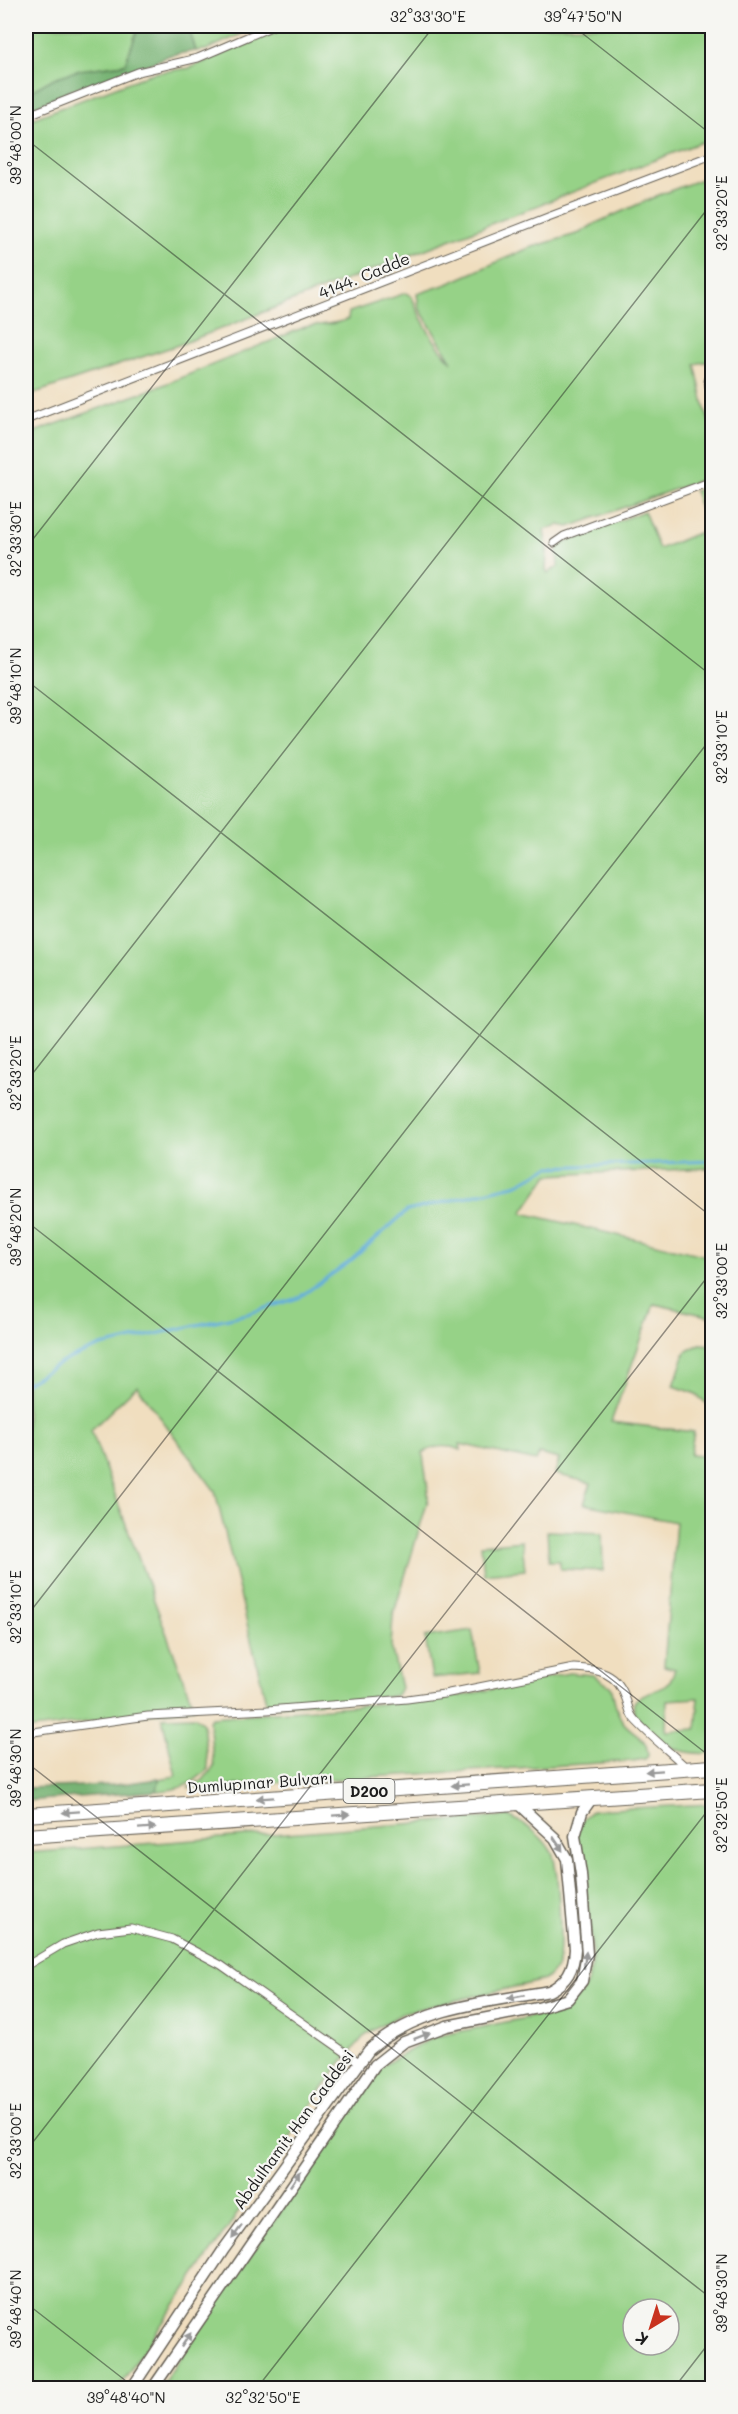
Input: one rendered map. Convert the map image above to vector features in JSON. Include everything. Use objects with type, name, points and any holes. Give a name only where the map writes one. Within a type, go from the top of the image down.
[{"type":"highway","name":"Dumlupınar Bulvarı","points":[[26,1815],[712,1767]]},
{"type":"highway","name":"D200","points":[[26,1836],[712,1790]]},
{"type":"main road","name":"Abdulhamit Han Caddesi","points":[[153,2388],[375,2065],[404,2042],[447,2026],[538,2008],[568,1999],[582,1981],[587,1954],[581,1874],[574,1836],[582,1812],[592,1798]]},
{"type":"main road","name":"Abdulhamit Han Caddesi","points":[[132,2388],[224,2249],[359,2062],[383,2038],[408,2023],[453,2009],[549,1991],[563,1983],[569,1976],[575,1960],[575,1949],[567,1859],[555,1838],[517,1803]]},
{"type":"street","points":[[26,116],[138,72],[198,58],[273,26]]},
{"type":"street","name":"4144. Cadde","points":[[26,420],[712,155]]},
{"type":"street","points":[[712,371],[708,381],[712,404]]},
{"type":"street","points":[[554,543],[564,536],[712,481]]},
{"type":"street","points":[[26,1734],[148,1716],[319,1707],[407,1699],[444,1694],[574,1668],[592,1669],[615,1679],[634,1719],[688,1768]]},
{"type":"street","points":[[26,1966],[63,1944],[98,1932],[131,1928],[172,1940],[221,1965],[359,2062]]},
{"type":"green space","points":[[26,26],[139,26],[125,64],[74,73],[51,81],[26,94]]},
{"type":"green space","points":[[139,26],[188,26],[196,51],[170,55],[71,90],[26,111],[26,94],[54,78],[79,70],[125,64]]},
{"type":"green space","points":[[188,26],[259,26],[206,50],[196,51]]},
{"type":"green space","points":[[295,26],[712,26],[712,138],[184,343],[32,394],[26,402],[26,121],[153,73],[190,68],[268,34],[290,30]]},
{"type":"green space","points":[[712,175],[712,363],[695,364],[705,409],[712,428],[712,476],[569,527],[559,525],[544,530],[547,550],[546,570],[548,573],[558,567],[557,550],[560,544],[644,511],[659,549],[708,529],[694,491],[712,487],[712,1168],[548,1175],[522,1213],[712,1257],[712,1317],[654,1304],[611,1422],[694,1432],[690,1455],[712,1457],[712,1753],[689,1752],[671,1746],[642,1723],[634,1709],[636,1699],[668,1684],[675,1669],[664,1666],[676,1522],[584,1504],[591,1483],[555,1474],[559,1459],[539,1454],[536,1461],[460,1444],[461,1450],[442,1447],[432,1448],[423,1453],[428,1500],[393,1616],[391,1646],[401,1688],[397,1695],[377,1699],[267,1706],[215,1491],[137,1386],[91,1430],[194,1708],[26,1730],[26,435],[158,387],[305,327],[343,321],[348,319],[349,312],[406,293],[412,297],[429,331],[452,362],[419,308],[417,294],[447,284],[529,248],[580,233],[594,224],[659,195]],"holes":[[[699,1698],[696,1729],[666,1731],[667,1700]]]},
{"type":"green space","points":[[700,1344],[712,1345],[712,1408],[694,1393],[674,1386],[685,1352]]},
{"type":"green space","points":[[547,1531],[602,1533],[603,1571],[560,1569],[560,1561],[549,1561]]},
{"type":"green space","points":[[522,1541],[525,1570],[484,1574],[481,1545]]},
{"type":"green space","points":[[472,1630],[480,1673],[432,1678],[425,1637]]},
{"type":"green space","points":[[569,1673],[593,1675],[611,1687],[621,1719],[640,1736],[645,1744],[648,1756],[645,1759],[188,1788],[202,1781],[214,1767],[209,1720],[212,1717],[429,1700],[465,1695]]},
{"type":"green space","points":[[195,1716],[203,1723],[208,1769],[185,1786],[157,1791],[159,1779],[176,1776],[162,1717]]},
{"type":"green space","points":[[159,1779],[157,1791],[26,1801],[26,1788],[114,1785]]},
{"type":"green space","points":[[712,1804],[712,2388],[160,2388],[373,2076],[385,2064],[434,2037],[554,2012],[578,1996],[586,1986],[592,1966],[592,1943],[577,1834],[582,1820],[592,1810]]},
{"type":"green space","points":[[509,1816],[538,1835],[551,1851],[554,1859],[558,1889],[560,1944],[557,1966],[553,1972],[545,1980],[405,2012],[366,2034],[340,2064],[118,2388],[26,2388],[26,1853]]},
{"type":"waterway","points":[[26,1383],[68,1359],[101,1346],[247,1314],[298,1298],[348,1263],[407,1211],[518,1184],[549,1167],[712,1161]]}]
